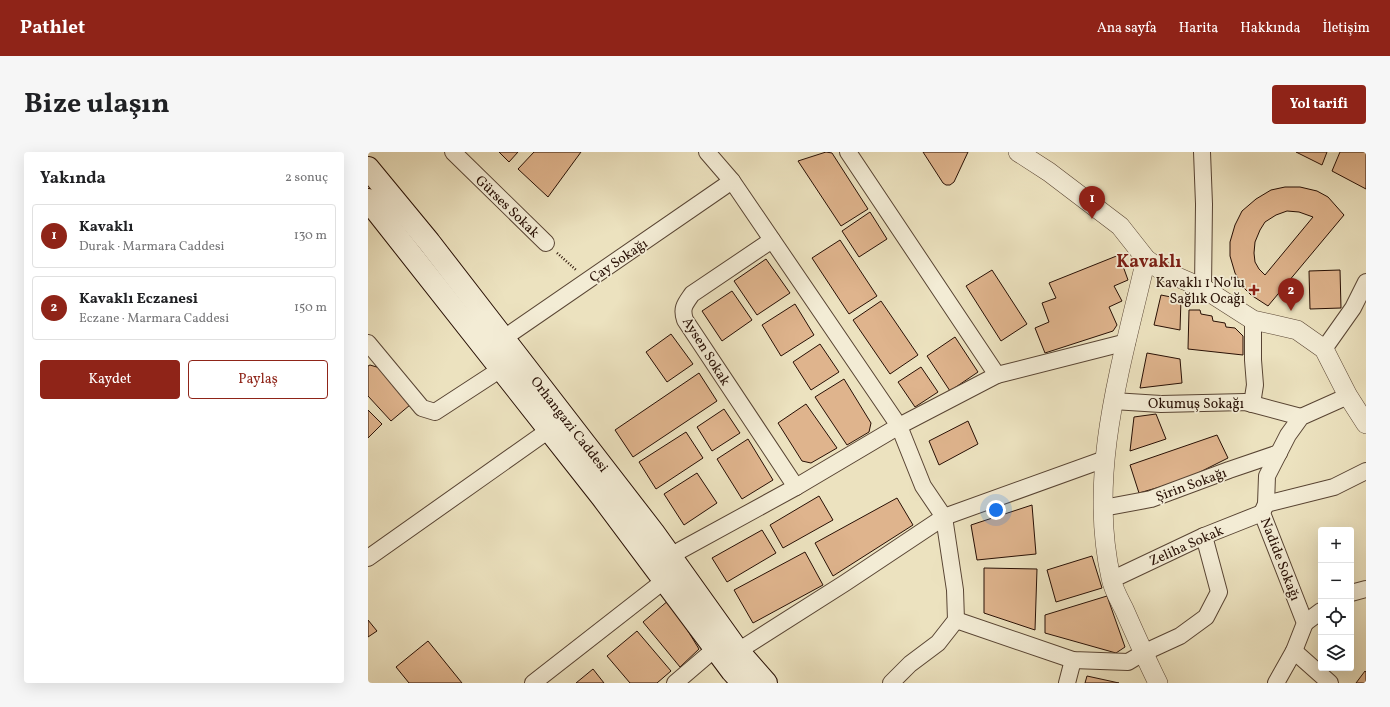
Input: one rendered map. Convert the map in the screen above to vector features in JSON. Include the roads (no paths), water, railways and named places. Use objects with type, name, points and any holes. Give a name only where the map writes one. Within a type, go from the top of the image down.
[{"type":"main road","name":"Orhangazi Caddesi","points":[[368,168],[429,242],[654,532],[738,651],[766,683]]},
{"type":"main road","name":"Orhangazi Caddesi","points":[[368,200],[500,369],[550,430],[743,683]]},
{"type":"street","name":"Gürses Sokak","points":[[452,152],[546,243]]},
{"type":"street","points":[[707,152],[732,181],[898,426],[923,486],[944,517],[955,590],[956,620],[938,643],[910,664],[891,683]]},
{"type":"street","points":[[848,152],[997,375]]},
{"type":"street","points":[[1018,152],[1048,172],[1120,226],[1146,260],[1161,270],[1203,288],[1253,320],[1297,330],[1324,349],[1348,396],[1366,424]]},
{"type":"street","points":[[1202,152],[1204,204],[1203,288]]},
{"type":"street","name":"Çay Sokağı","points":[[504,338],[732,181]]},
{"type":"street","name":"Aysen Sokak","points":[[772,240],[692,294],[684,305],[682,312],[685,320],[796,487]]},
{"type":"street","points":[[1146,260],[1113,402],[1105,459],[1103,508],[1105,540],[1111,580],[1158,683]]},
{"type":"street","points":[[1324,349],[1360,305],[1366,282]]},
{"type":"street","points":[[1252,404],[1255,384],[1253,360],[1253,320]]},
{"type":"street","points":[[670,556],[796,487],[898,426],[997,375],[1127,342]]},
{"type":"street","points":[[368,343],[422,408],[435,412],[500,369]]},
{"type":"street","points":[[1301,417],[1348,396]]},
{"type":"street","name":"Okumuş Sokağı","points":[[1113,402],[1161,404],[1245,402],[1301,417]]},
{"type":"street","name":"Nadide Sokağı","points":[[1301,417],[1288,435],[1267,476],[1264,508],[1305,623]]},
{"type":"street","points":[[368,558],[550,430]]},
{"type":"street","name":"Şirin Sokağı","points":[[1103,508],[1152,499],[1279,453]]},
{"type":"street","points":[[738,651],[845,583],[944,517],[1105,459]]},
{"type":"street","name":"Zeliha Sokak","points":[[1111,580],[1264,508],[1334,487],[1366,471]]},
{"type":"street","points":[[956,620],[1073,660],[1128,662],[1143,653],[1180,636],[1206,617],[1219,592],[1204,536]]},
{"type":"street","points":[[533,683],[665,580]]},
{"type":"street","points":[[1354,592],[1366,589]]},
{"type":"street","points":[[1276,683],[1294,651],[1305,623],[1318,613]]},
{"type":"street","points":[[675,683],[716,648]]},
{"type":"street","points":[[1294,651],[1330,683]]},
{"type":"street","points":[[1067,683],[1073,660]]},
{"type":"place","name":"Kavaklı","points":[[1092,219]]},
{"type":"place","name":"Kavaklı 1 No'lu Sağlık Ocağı","points":[[1254,290]]},
{"type":"place","name":"Kavaklı Eczanesi","points":[[1291,311]]},
{"type":"district","name":"Kavaklı","points":[[1149,261]]}]
